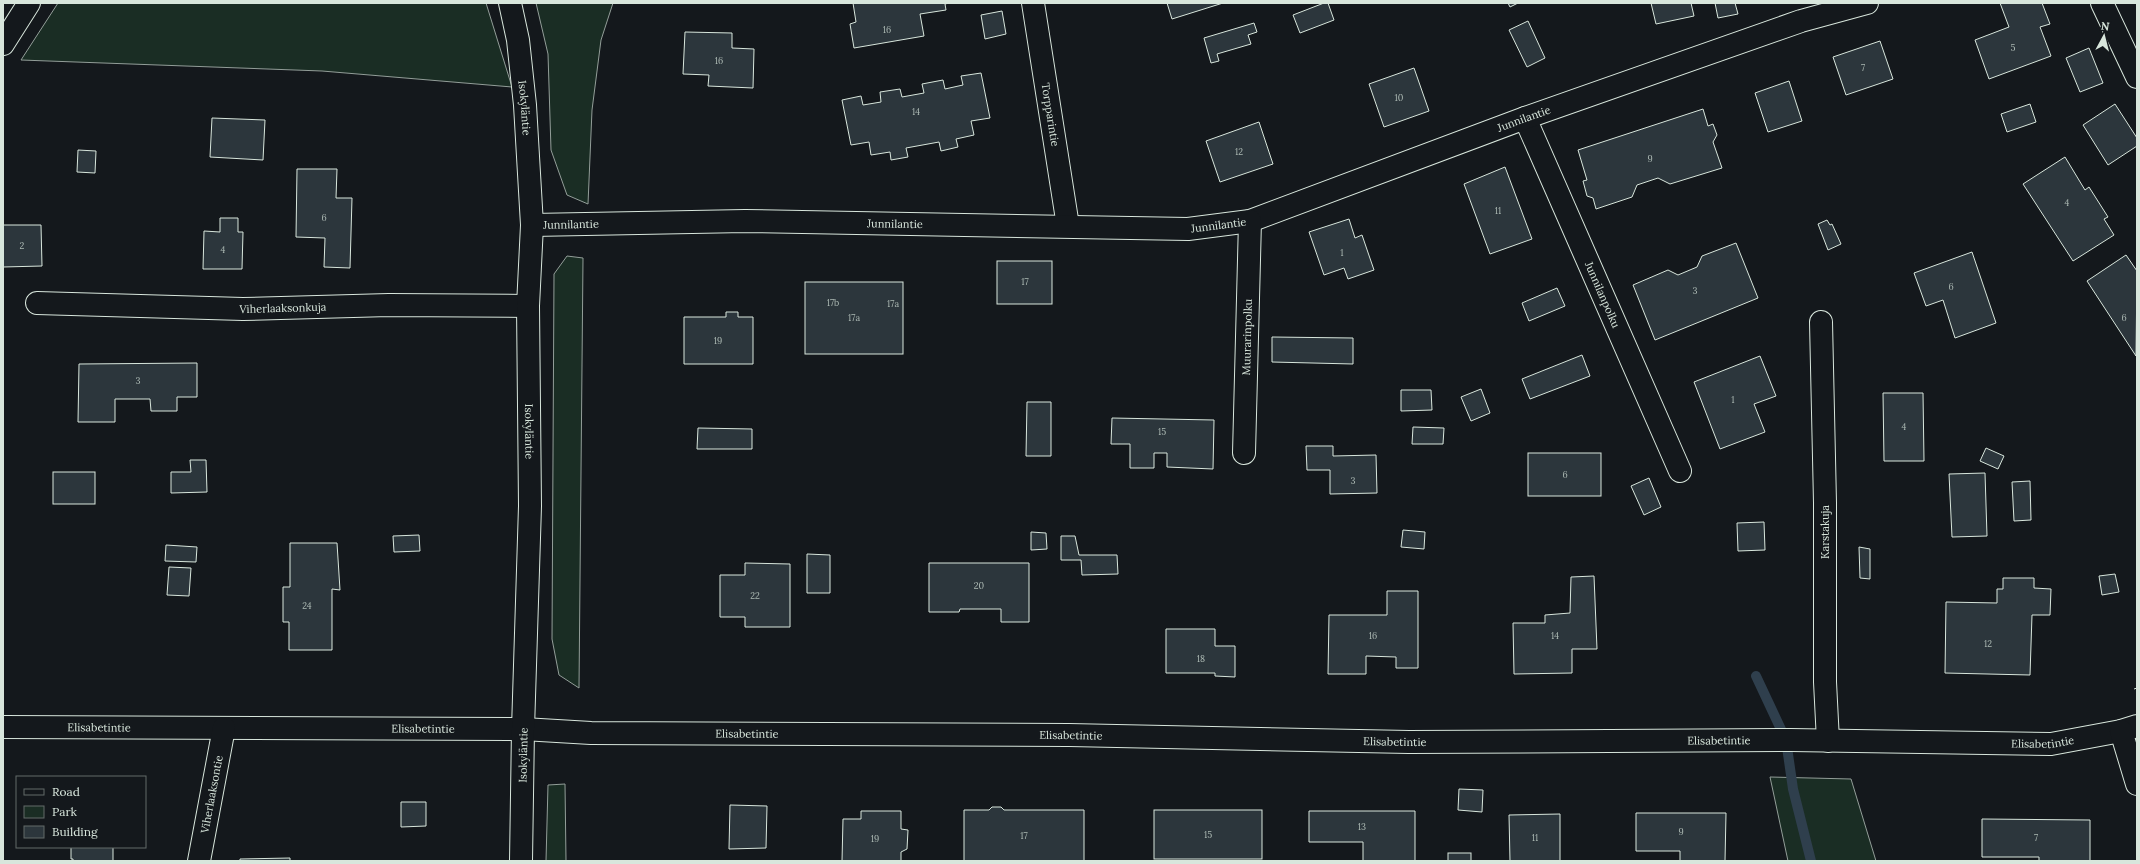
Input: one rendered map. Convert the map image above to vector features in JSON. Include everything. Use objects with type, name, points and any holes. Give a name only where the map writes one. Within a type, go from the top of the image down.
[{"type":"main road","points":[[3,44],[29,3]]},
{"type":"main road","name":"Isokyläntie","points":[[510,3],[518,40],[525,105],[532,225],[528,306],[530,506],[523,729],[521,861]]},
{"type":"main road","name":"Torpparintie","points":[[1033,3],[1068,226]]},
{"type":"main road","name":"Junnilantie","points":[[532,225],[744,221],[1188,229],[1250,220],[1525,118],[1801,21],[1867,3]]},
{"type":"main road","points":[[2102,3],[2137,77]]},
{"type":"main road","name":"Junnilanpolku","points":[[1525,118],[1680,471]]},
{"type":"main road","name":"Muurarinpolku","points":[[1244,453],[1250,220]]},
{"type":"main road","name":"Viherlaaksonkuja","points":[[38,303],[243,309],[389,305],[528,306]]},
{"type":"main road","name":"Karstakuja","points":[[1821,322],[1825,503],[1825,682],[1828,741]]},
{"type":"main road","name":"Elisabetintie","points":[[3,727],[523,729],[591,733],[1070,735],[1409,742],[1784,740],[2051,744],[2129,729]]},
{"type":"main road","name":"Viherlaaksontie","points":[[199,861],[224,728]]},
{"type":"main road","points":[[2129,729],[2137,784]]},
{"type":"green space","points":[[58,3],[486,3],[512,87],[322,71],[21,60]]},
{"type":"green space","points":[[536,3],[613,3],[601,40],[592,110],[588,204],[567,195],[551,150],[548,54]]},
{"type":"green space","points":[[567,256],[583,258],[579,688],[559,675],[552,639],[554,274]]},
{"type":"green space","points":[[1770,777],[1851,779],[1876,861],[1788,861]]},
{"type":"green space","points":[[565,784],[566,861],[546,861],[548,785]]},
{"type":"building","points":[[853,3],[949,3],[945,4],[946,10],[920,14],[924,36],[854,48],[850,24],[856,22]]},
{"type":"building","points":[[1167,3],[1223,3],[1172,19]]},
{"type":"building","points":[[1324,3],[1328,3],[1334,20],[1300,33],[1293,15]]},
{"type":"building","points":[[1508,3],[1518,3],[1510,7]]},
{"type":"building","points":[[1651,3],[1691,3],[1694,16],[1656,24]]},
{"type":"building","points":[[1715,3],[1735,3],[1738,14],[1718,18]]},
{"type":"building","points":[[2000,3],[2042,3],[2050,24],[2040,27],[2051,56],[1989,79],[1975,40],[2009,27]]},
{"type":"building","points":[[1002,11],[1006,34],[985,39],[981,15]]},
{"type":"building","points":[[1528,21],[1545,58],[1527,67],[1509,30]]},
{"type":"building","points":[[1254,23],[1257,32],[1248,35],[1251,44],[1217,54],[1219,61],[1211,63],[1204,38]]},
{"type":"building","points":[[685,32],[732,33],[732,48],[754,49],[753,88],[708,86],[709,75],[683,74]]},
{"type":"building","points":[[1880,41],[1893,79],[1846,95],[1833,57]]},
{"type":"building","points":[[2089,48],[2103,83],[2080,92],[2066,58]]},
{"type":"building","points":[[1414,68],[1429,111],[1384,127],[1369,84]]},
{"type":"building","points":[[981,73],[990,118],[971,121],[974,135],[956,139],[958,147],[941,151],[939,142],[906,148],[908,157],[891,160],[890,152],[871,155],[869,142],[851,145],[842,100],[861,96],[863,105],[881,102],[880,92],[900,89],[902,97],[924,93],[922,84],[943,80],[945,89],[963,85],[961,76]]},
{"type":"building","points":[[1789,81],[1802,121],[1768,132],[1755,93]]},
{"type":"building","points":[[2030,104],[2036,122],[2007,132],[2001,114]]},
{"type":"building","points":[[2115,104],[2137,138],[2137,146],[2108,165],[2083,125]]},
{"type":"building","points":[[1703,109],[1708,126],[1713,124],[1717,135],[1713,142],[1722,168],[1670,184],[1658,178],[1637,185],[1632,197],[1596,209],[1593,198],[1587,196],[1583,181],[1587,180],[1578,150]]},
{"type":"building","points":[[212,118],[265,120],[263,160],[210,157]]},
{"type":"building","points":[[1259,122],[1273,164],[1220,182],[1206,141]]},
{"type":"building","points":[[78,150],[96,151],[95,173],[77,172]]},
{"type":"building","points":[[2065,157],[2085,190],[2089,187],[2108,217],[2104,219],[2114,235],[2073,261],[2023,184]]},
{"type":"building","points":[[1505,167],[1532,239],[1490,254],[1464,184]]},
{"type":"building","points":[[297,169],[337,169],[336,198],[352,198],[350,268],[324,267],[325,238],[296,237]]},
{"type":"building","points":[[220,218],[238,218],[238,232],[243,232],[242,269],[203,269],[204,231],[220,232]]},
{"type":"building","points":[[1349,219],[1355,238],[1362,235],[1374,270],[1348,279],[1344,268],[1324,275],[1309,232]]},
{"type":"building","points":[[1827,220],[1830,225],[1832,224],[1841,244],[1828,250],[1818,224]]},
{"type":"building","points":[[3,225],[41,225],[42,266],[3,267]]},
{"type":"building","points":[[1736,243],[1758,298],[1655,340],[1633,285],[1668,270],[1678,275],[1697,267],[1702,256]]},
{"type":"building","points":[[1972,252],[1996,323],[1955,338],[1943,300],[1926,306],[1914,273]]},
{"type":"building","points":[[2126,255],[2137,271],[2136,356],[2087,281]]},
{"type":"building","points":[[997,261],[1052,261],[1052,304],[997,304]]},
{"type":"building","points":[[805,282],[903,282],[903,354],[805,354]]},
{"type":"building","points":[[1557,288],[1565,306],[1529,321],[1522,303]]},
{"type":"building","points":[[726,312],[738,312],[738,317],[753,317],[753,364],[684,364],[684,317],[726,317]]},
{"type":"building","points":[[1272,337],[1353,338],[1353,364],[1272,362]]},
{"type":"building","points":[[1582,355],[1590,376],[1530,399],[1522,379]]},
{"type":"building","points":[[1760,356],[1776,396],[1754,404],[1765,432],[1720,449],[1694,382]]},
{"type":"building","points":[[197,363],[197,397],[177,397],[177,411],[151,411],[150,399],[115,399],[115,422],[78,422],[79,364]]},
{"type":"building","points":[[1481,389],[1490,413],[1471,421],[1461,397]]},
{"type":"building","points":[[1401,390],[1431,390],[1432,410],[1401,411]]},
{"type":"building","points":[[1883,393],[1923,393],[1924,461],[1884,461]]},
{"type":"building","points":[[1027,402],[1051,402],[1051,456],[1026,456]]},
{"type":"building","points":[[1112,418],[1214,420],[1213,469],[1167,467],[1167,453],[1154,453],[1154,468],[1130,468],[1130,444],[1111,444]]},
{"type":"building","points":[[1413,427],[1444,428],[1443,444],[1412,444]]},
{"type":"building","points":[[698,428],[752,429],[752,449],[697,449]]},
{"type":"building","points":[[1306,446],[1333,446],[1333,456],[1376,455],[1377,493],[1330,494],[1330,470],[1307,470]]},
{"type":"building","points":[[1986,448],[2004,456],[1998,469],[1980,461]]},
{"type":"building","points":[[1528,453],[1601,453],[1601,496],[1528,496]]},
{"type":"building","points":[[190,460],[206,460],[207,492],[171,493],[171,472],[191,472]]},
{"type":"building","points":[[53,472],[95,472],[95,504],[53,504]]},
{"type":"building","points":[[1985,473],[1987,536],[1952,537],[1949,474]]},
{"type":"building","points":[[1649,478],[1661,507],[1644,515],[1631,486]]},
{"type":"building","points":[[2030,481],[2031,520],[2014,521],[2012,482]]},
{"type":"building","points":[[1764,522],[1765,550],[1738,551],[1737,523]]},
{"type":"building","points":[[1403,530],[1425,532],[1424,549],[1401,547]]},
{"type":"building","points":[[1031,532],[1046,533],[1047,549],[1031,550]]},
{"type":"building","points":[[419,535],[420,551],[394,552],[393,536]]},
{"type":"building","points":[[1061,536],[1075,536],[1079,555],[1117,555],[1118,574],[1082,575],[1081,560],[1061,560]]},
{"type":"building","points":[[290,543],[337,543],[340,590],[332,589],[332,650],[289,650],[289,622],[283,622],[283,587],[290,587]]},
{"type":"building","points":[[166,545],[197,547],[196,562],[165,561]]},
{"type":"building","points":[[1859,547],[1870,549],[1870,579],[1860,578]]},
{"type":"building","points":[[807,554],[830,555],[830,593],[807,593]]},
{"type":"building","points":[[745,563],[790,564],[790,627],[745,627],[745,617],[720,617],[720,575],[745,575]]},
{"type":"building","points":[[929,563],[1029,563],[1029,622],[1001,622],[1001,609],[960,609],[959,612],[929,612]]},
{"type":"building","points":[[169,567],[191,568],[189,596],[167,595]]},
{"type":"building","points":[[2115,574],[2119,592],[2102,595],[2099,576]]},
{"type":"building","points":[[1594,576],[1597,649],[1572,649],[1572,673],[1514,674],[1513,623],[1545,623],[1545,615],[1570,613],[1571,577]]},
{"type":"building","points":[[2003,578],[2034,578],[2034,588],[2051,589],[2050,615],[2032,615],[2030,675],[1945,673],[1946,602],[1997,603],[1997,589],[2003,589]]},
{"type":"building","points":[[1387,591],[1418,591],[1418,668],[1396,668],[1396,657],[1366,656],[1366,674],[1328,674],[1329,615],[1387,615]]},
{"type":"building","points":[[1166,629],[1215,629],[1215,646],[1235,646],[1235,677],[1215,676],[1215,673],[1166,673]]},
{"type":"building","points":[[1459,789],[1483,790],[1482,812],[1458,810]]},
{"type":"building","points":[[401,802],[426,802],[426,826],[401,827]]},
{"type":"building","points":[[730,805],[767,806],[766,848],[729,849]]},
{"type":"building","points":[[992,807],[1001,807],[1004,810],[1084,810],[1084,861],[964,861],[964,810],[989,810]]},
{"type":"building","points":[[1154,810],[1262,810],[1262,859],[1154,859]]},
{"type":"building","points":[[861,811],[901,811],[901,829],[908,830],[907,849],[901,852],[901,861],[842,861],[843,819],[861,819]]},
{"type":"building","points":[[1309,811],[1415,811],[1415,861],[1363,861],[1363,842],[1309,842]]},
{"type":"building","points":[[1636,813],[1726,813],[1725,861],[1680,861],[1680,851],[1636,851]]},
{"type":"building","points":[[1560,814],[1560,861],[1510,861],[1509,815]]},
{"type":"building","points":[[1982,819],[2090,820],[2090,861],[2039,861],[2039,857],[1982,857]]},
{"type":"building","points":[[71,848],[113,848],[113,861],[73,861],[73,859],[71,859]]},
{"type":"building","points":[[1448,853],[1471,853],[1471,861],[1448,861]]},
{"type":"building","points":[[290,858],[290,861],[240,861],[240,859]]},
{"type":"waterway","points":[[1756,676],[1786,740],[1793,789],[1811,861]]}]
